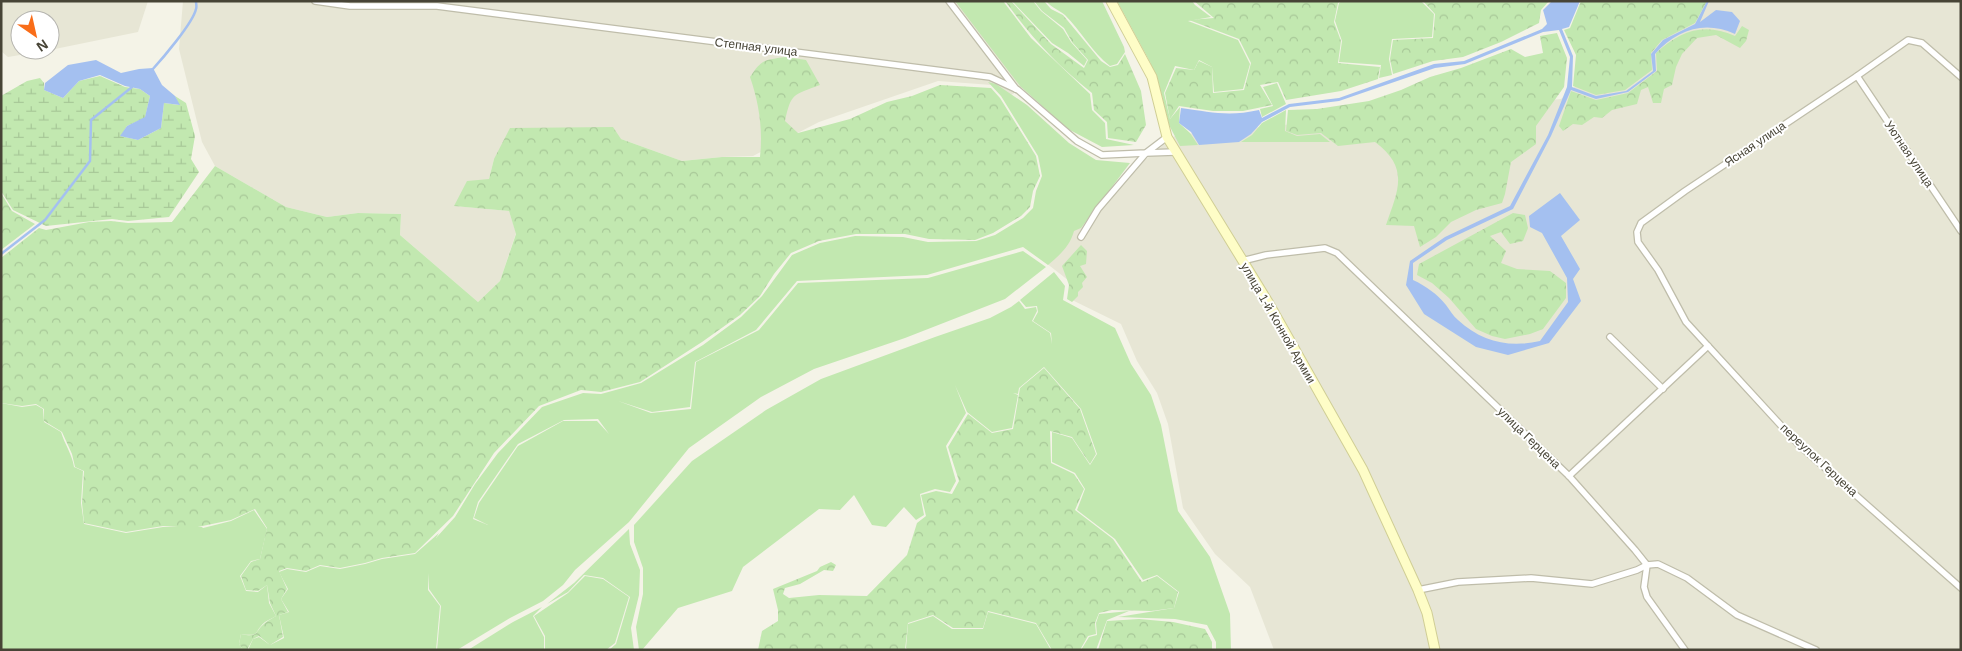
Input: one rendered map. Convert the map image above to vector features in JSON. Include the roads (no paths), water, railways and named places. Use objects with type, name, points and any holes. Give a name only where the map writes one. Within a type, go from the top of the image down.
[{"type":"main road","name":"улица 1-й Конной Армии","points":[[1111,1],[1152,78],[1167,137],[1175,152],[1268,302],[1362,470],[1418,590],[1427,613],[1435,650]]},
{"type":"street","name":"Степная улица","points":[[315,1],[350,6],[446,7],[990,77],[1018,90],[1077,141],[1102,156],[1175,152]]},
{"type":"street","points":[[949,1],[1018,90]]},
{"type":"street","name":"Ясная улица","points":[[1686,322],[1658,270],[1638,242],[1637,232],[1641,223],[1685,191],[1908,40],[1922,43],[1961,77]]},
{"type":"street","name":"Уютная улица","points":[[1857,76],[1961,231]]},
{"type":"street","points":[[1081,237],[1098,209],[1146,153],[1167,137]]},
{"type":"street","name":"улица Герцена","points":[[1242,261],[1266,255],[1325,248],[1336,253],[1569,476],[1647,565]]},
{"type":"street","name":"переулок Герцена","points":[[1686,322],[1799,445],[1961,588]]},
{"type":"street","points":[[1610,337],[1663,389]]},
{"type":"street","points":[[1569,476],[1708,346]]},
{"type":"street","points":[[1418,590],[1458,582],[1531,578],[1592,584],[1647,565],[1658,564],[1687,578],[1737,615],[1816,650]]},
{"type":"street","points":[[1647,565],[1644,587],[1647,597],[1686,650]]},
{"type":"water","points":[[1552,1],[1580,1],[1569,27],[1562,29],[1573,56],[1572,87],[1596,96],[1626,91],[1653,71],[1651,54],[1663,40],[1695,24],[1707,1],[1709,1],[1700,22],[1716,10],[1732,12],[1740,21],[1735,34],[1713,28],[1702,28],[1682,33],[1672,39],[1655,54],[1656,71],[1628,92],[1596,99],[1571,90],[1551,136],[1513,209],[1447,240],[1413,263],[1413,280],[1435,294],[1467,328],[1486,338],[1507,343],[1517,344],[1540,341],[1568,302],[1567,278],[1542,233],[1530,227],[1529,216],[1560,193],[1580,220],[1561,236],[1580,269],[1573,279],[1581,301],[1549,343],[1508,355],[1476,347],[1424,314],[1406,285],[1410,261],[1445,237],[1510,206],[1548,135],[1567,87],[1570,57],[1559,30],[1543,32],[1465,64],[1435,68],[1339,101],[1290,107],[1262,122],[1251,134],[1239,142],[1199,145],[1191,132],[1179,123],[1181,108],[1229,113],[1259,110],[1262,118],[1289,104],[1339,98],[1434,64],[1464,61],[1542,29],[1547,24],[1543,10]]},
{"type":"water","points":[[96,60],[121,73],[153,68],[162,85],[175,96],[180,105],[164,103],[161,128],[138,140],[120,136],[127,126],[145,117],[150,96],[140,89],[125,86],[100,75],[79,81],[63,98],[44,90],[45,83],[68,65]]},
{"type":"waterway","points":[[152,70],[177,41],[189,23],[194,15],[196,1]]},
{"type":"waterway","points":[[1,254],[45,220],[90,161],[91,120],[132,87]]}]
